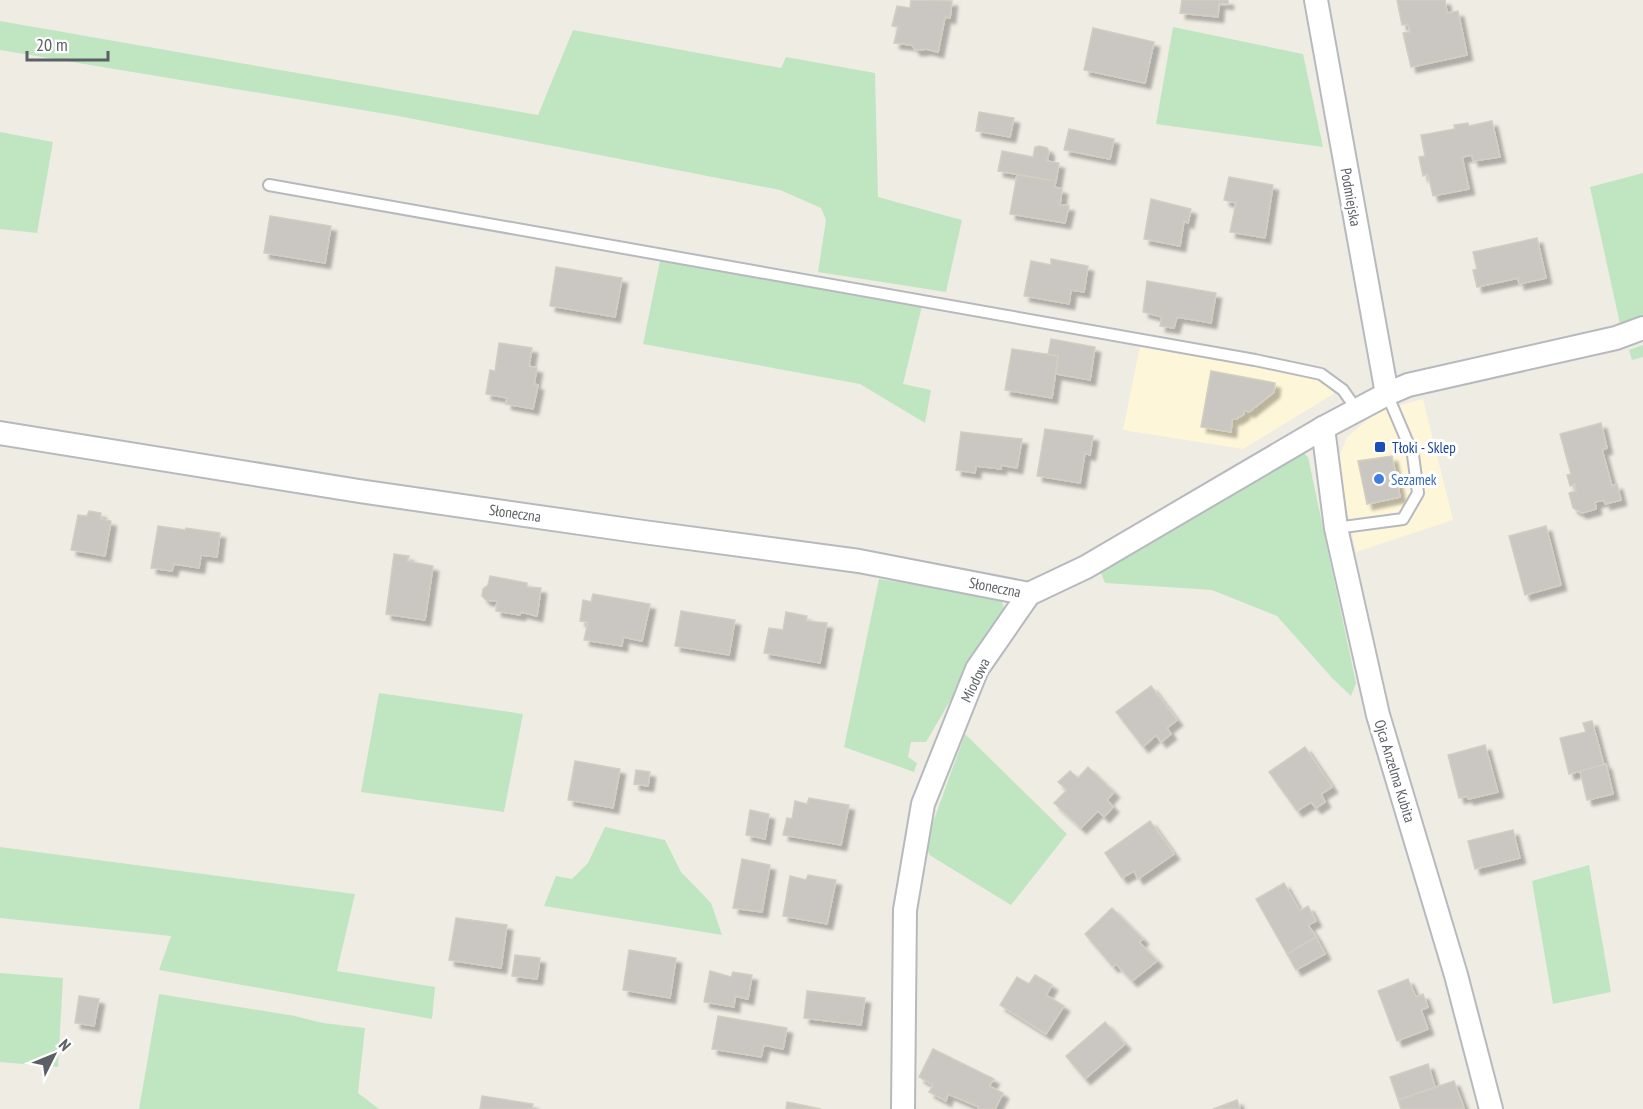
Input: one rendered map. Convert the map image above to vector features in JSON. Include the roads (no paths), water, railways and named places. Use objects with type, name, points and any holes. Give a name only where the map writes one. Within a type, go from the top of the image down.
[{"type":"street","name":"Podmiejska","points":[[1316,0],[1387,394]]},
{"type":"street","name":"Miodowa","points":[[903,1109],[906,910],[923,804],[977,669],[1029,594],[1086,567],[1323,428],[1387,394],[1408,385],[1616,338],[1643,328]]},
{"type":"street","name":"Ojca Anzelma Kubita","points":[[1323,428],[1336,528],[1378,715],[1456,975],[1491,1109]]},
{"type":"street","name":"Słoneczna","points":[[0,433],[358,491],[859,561],[1029,594]]},
{"type":"lane","points":[[269,185],[1256,360],[1321,374],[1343,390],[1357,410]]},
{"type":"lane","points":[[1336,528],[1403,519],[1418,493],[1413,455],[1387,394]]},
{"type":"place","name":"Tłoki - Sklep","points":[[1380,447]]},
{"type":"place","name":"Sezamek","points":[[1379,479]]}]
